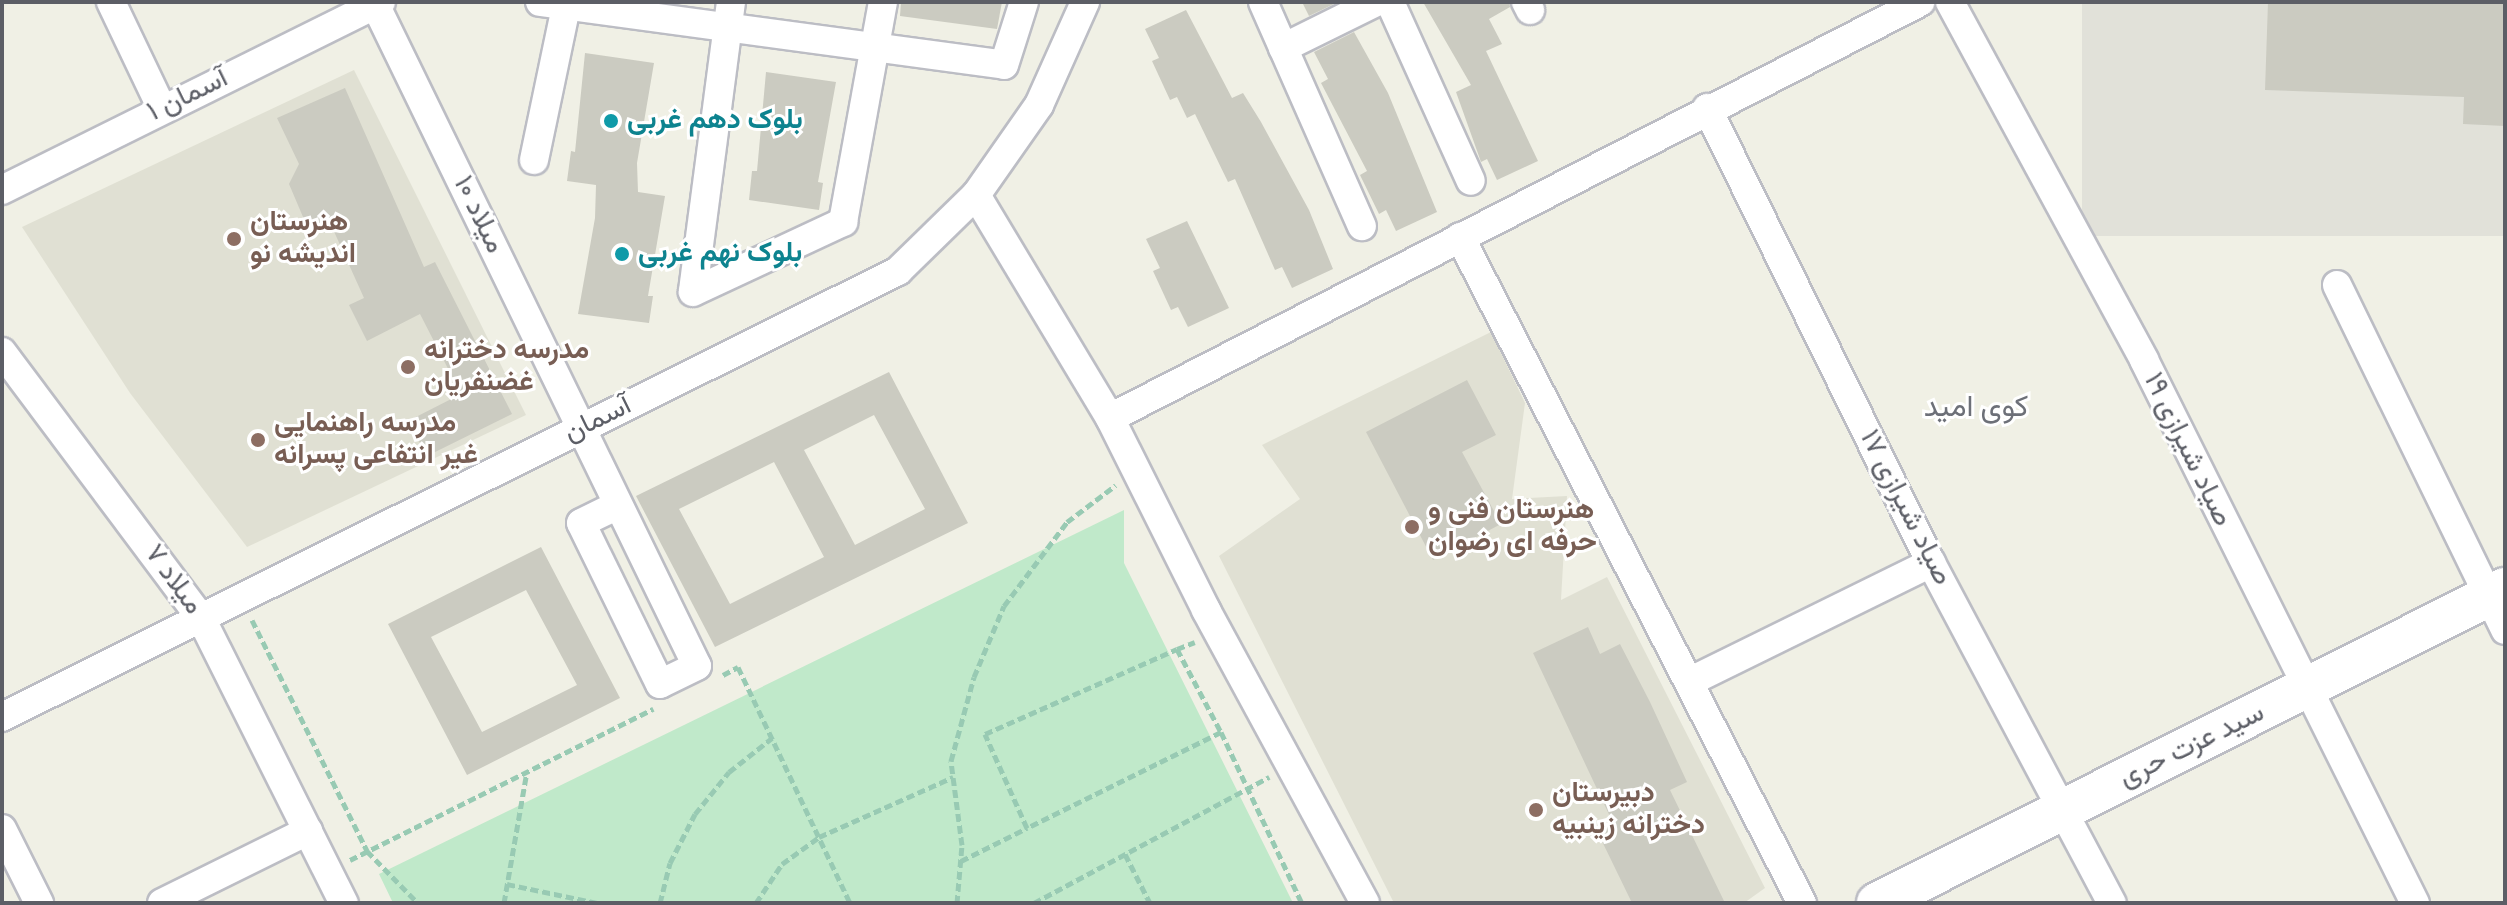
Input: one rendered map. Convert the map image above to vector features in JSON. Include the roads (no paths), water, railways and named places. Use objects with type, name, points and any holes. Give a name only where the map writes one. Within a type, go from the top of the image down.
[{"type":"street","points":[[111,2],[162,109]]},
{"type":"street","points":[[729,15],[693,292],[843,222],[883,2]]},
{"type":"street","points":[[534,160],[558,3],[729,15],[875,47],[1004,65],[1024,2]]},
{"type":"street","name":"آسمان","points":[[2,717],[898,271],[976,195],[1039,105],[1085,2]]},
{"type":"street","points":[[1263,2],[1362,226]]},
{"type":"street","points":[[1283,48],[1376,2]]},
{"type":"street","points":[[1390,2],[1471,181]]},
{"type":"street","points":[[1110,418],[1707,108],[1920,2]]},
{"type":"street","name":"صیاد شیرازی ۱۹","points":[[1950,2],[2144,360],[2415,903]]},
{"type":"street","name":"آسمان ۱","points":[[2,190],[377,3]]},
{"type":"street","name":"میلاد ۱۰","points":[[377,3],[697,666],[660,684],[581,523],[618,505]]},
{"type":"street","name":"صیاد شیرازی ۱۷","points":[[1707,108],[1931,563],[2065,809],[2112,903]]},
{"type":"street","points":[[976,195],[1110,418],[1218,632],[1365,903]]},
{"type":"street","points":[[1460,237],[1802,903]]},
{"type":"street","points":[[2337,285],[2499,605]]},
{"type":"street","name":"میلاد ۷","points":[[2,352],[201,618],[344,903]]},
{"type":"street","points":[[1689,682],[1931,563]]},
{"type":"street","name":"سید عزت حری","points":[[1877,903],[2307,690],[2499,605]]},
{"type":"street","points":[[2,829],[39,903]]},
{"type":"street","points":[[162,903],[308,831]]},
{"type":"place","name":"بلوک دهم غربی","points":[[611,121]]},
{"type":"place","name":"هنرستان اندیشه نو","points":[[234,239]]},
{"type":"place","name":"بلوک نهم غربی","points":[[622,254]]},
{"type":"place","name":"مدرسه دخترانه غضنفریان","points":[[408,367]]},
{"type":"place","name":"مدرسه راهنمایی غیر انتفاعی پسرانه","points":[[258,440]]},
{"type":"place","name":"هنرستان فنی و حرفه ای رضوان","points":[[1412,527]]},
{"type":"place","name":"دبیرستان دخترانه زینبیه","points":[[1536,810]]},
{"type":"district","name":"کوی امید","points":[[1976,409]]}]
